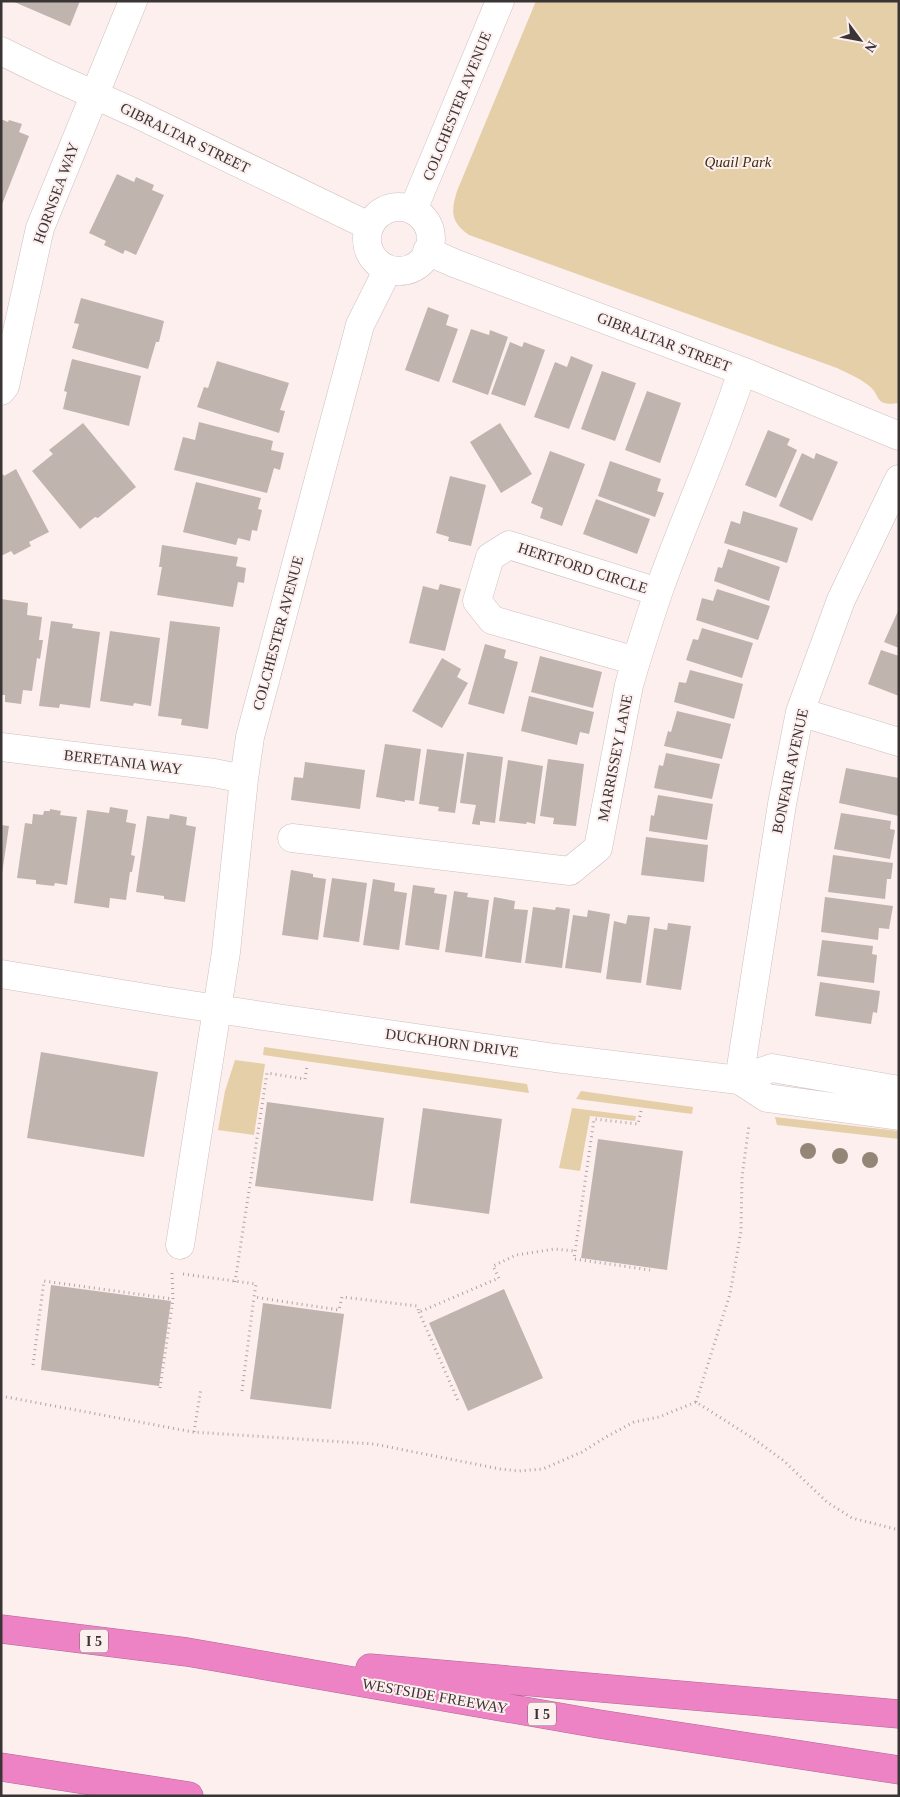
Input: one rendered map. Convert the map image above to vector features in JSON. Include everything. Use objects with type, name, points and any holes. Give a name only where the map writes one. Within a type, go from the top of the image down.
[{"type":"highway","name":"WESTSIDE FREEWAY","points":[[1,1629],[187,1652],[599,1724],[899,1770]]},
{"type":"highway","points":[[187,1652],[899,1714]]},
{"type":"highway","points":[[1,1767],[189,1796]]},
{"type":"street","name":"HORNSEA WAY","points":[[1,391],[5,386],[40,228],[133,1]]},
{"type":"street","name":"COLCHESTER AVENUE","points":[[413,210],[500,1]]},
{"type":"street","name":"GIBRALTAR STREET","points":[[1,51],[135,113],[369,226]]},
{"type":"street","points":[[393,207],[404,207],[413,210],[422,216],[428,225],[431,235],[428,251],[419,264],[409,269],[399,271],[388,269],[379,264],[372,256],[368,247],[367,236],[369,226],[383,210],[393,207]]},
{"type":"street","name":"GIBRALTAR STREET","points":[[428,251],[454,263],[742,371],[899,436]]},
{"type":"street","name":"COLCHESTER AVENUE","points":[[180,1245],[226,952],[250,737],[360,325],[388,269]]},
{"type":"street","name":"MARRISSEY LANE","points":[[292,838],[570,871],[598,848],[629,685],[636,661],[658,592],[732,405],[742,371]]},
{"type":"street","name":"BONFAIR AVENUE","points":[[739,1080],[782,804],[800,712],[841,600],[899,479]]},
{"type":"street","name":"HERTFORD CIRCLE","points":[[636,661],[492,620],[477,601],[490,557],[509,545],[658,592]]},
{"type":"street","points":[[800,712],[899,742]]},
{"type":"street","name":"BERETANIA WAY","points":[[1,747],[214,773],[244,779]]},
{"type":"street","name":"DUCKHORN DRIVE","points":[[1,974],[218,1009],[555,1058],[739,1080],[767,1098],[899,1116]]},
{"type":"street","points":[[739,1080],[772,1068],[899,1090]]},
{"type":"path","points":[[234,1282],[267,1073],[305,1079],[307,1066]]},
{"type":"path","points":[[641,1111],[638,1124],[594,1119],[574,1259],[650,1270]]},
{"type":"path","points":[[1,1396],[194,1432],[374,1444],[500,1469],[543,1469],[582,1452],[634,1422],[660,1417],[696,1402],[730,1294],[741,1231],[742,1177],[749,1125]]},
{"type":"path","points":[[419,1312],[499,1278],[493,1266],[516,1255],[554,1249],[574,1252]]},
{"type":"path","points":[[160,1388],[173,1299],[172,1273],[256,1284],[242,1391]]},
{"type":"path","points":[[32,1365],[44,1281],[173,1299]]},
{"type":"path","points":[[254,1297],[339,1310],[342,1296],[416,1306],[459,1403]]},
{"type":"path","points":[[194,1432],[201,1388]]},
{"type":"path","points":[[696,1402],[754,1439],[784,1461],[828,1502],[852,1518],[899,1530]]},
{"type":"green space","name":"Quail Park","points":[[536,1],[899,1],[899,403],[881,402],[868,385],[837,368],[469,235],[458,225],[455,221],[453,210],[457,191]]},
{"type":"green space","points":[[264,1047],[527,1084],[529,1093],[263,1055]]},
{"type":"green space","points":[[235,1060],[265,1064],[254,1135],[218,1130],[225,1091]]},
{"type":"green space","points":[[581,1091],[693,1107],[692,1114],[576,1099]]},
{"type":"green space","points":[[572,1108],[636,1116],[635,1121],[590,1116],[580,1171],[559,1168]]},
{"type":"green space","points":[[775,1117],[899,1131],[899,1139],[777,1125]]},
{"type":"building","points":[[12,1],[80,1],[70,26]]},
{"type":"building","points":[[1,119],[22,124],[19,132],[29,136],[1,207]]},
{"type":"building","points":[[117,174],[134,182],[136,177],[154,185],[152,190],[164,195],[136,255],[125,250],[123,254],[104,245],[106,241],[89,233]]},
{"type":"building","points":[[81,298],[164,321],[159,342],[156,342],[148,369],[72,348],[79,324],[74,323]]},
{"type":"building","points":[[428,307],[449,315],[446,325],[458,329],[439,382],[405,370]]},
{"type":"building","points":[[471,329],[489,335],[490,330],[508,337],[488,395],[452,382]]},
{"type":"building","points":[[510,342],[522,347],[524,342],[545,350],[525,406],[491,394]]},
{"type":"building","points":[[571,356],[593,365],[569,429],[534,417],[555,362],[567,367]]},
{"type":"building","points":[[72,359],[141,376],[129,426],[63,409],[67,392],[64,391]]},
{"type":"building","points":[[217,361],[289,383],[280,410],[285,411],[279,433],[197,407],[204,387],[208,388]]},
{"type":"building","points":[[602,371],[636,383],[615,441],[581,429]]},
{"type":"building","points":[[647,391],[681,403],[660,463],[625,450]]},
{"type":"building","points":[[199,422],[273,441],[271,450],[284,453],[280,470],[274,468],[267,493],[174,470],[183,437],[195,440]]},
{"type":"building","points":[[83,423],[136,487],[98,518],[95,517],[80,529],[32,471],[53,454],[49,450]]},
{"type":"building","points":[[500,423],[532,474],[501,493],[470,442]]},
{"type":"building","points":[[768,430],[790,439],[787,445],[797,450],[776,498],[745,485]]},
{"type":"building","points":[[550,451],[585,464],[562,526],[540,518],[543,508],[531,503]]},
{"type":"building","points":[[802,453],[814,459],[816,453],[838,462],[812,521],[779,506]]},
{"type":"building","points":[[610,461],[661,479],[657,491],[664,493],[655,517],[598,496]]},
{"type":"building","points":[[16,469],[49,532],[29,542],[31,546],[14,555],[11,551],[1,556],[1,475],[3,474],[4,476]]},
{"type":"building","points":[[450,476],[486,485],[471,546],[448,541],[449,537],[436,533]]},
{"type":"building","points":[[196,482],[261,498],[258,509],[262,510],[257,531],[252,530],[250,541],[238,538],[236,545],[183,532]]},
{"type":"building","points":[[596,499],[650,519],[637,554],[583,534]]},
{"type":"building","points":[[743,511],[798,528],[787,563],[724,543],[731,521],[740,524]]},
{"type":"building","points":[[162,545],[238,557],[236,566],[246,568],[244,583],[238,582],[233,607],[157,595],[162,567],[159,567]]},
{"type":"building","points":[[728,549],[780,567],[769,601],[714,581],[718,567],[722,568]]},
{"type":"building","points":[[440,584],[461,589],[445,651],[409,643],[423,586],[438,590]]},
{"type":"building","points":[[717,589],[770,606],[758,640],[696,620],[702,598],[713,601]]},
{"type":"building","points":[[1,599],[28,603],[27,615],[42,617],[39,640],[43,640],[40,659],[37,658],[32,691],[23,690],[21,704],[5,702],[5,695],[1,695]]},
{"type":"building","points":[[899,609],[899,648],[884,642]]},
{"type":"building","points":[[51,621],[73,624],[72,628],[100,632],[90,708],[60,704],[59,708],[39,706]]},
{"type":"building","points":[[170,621],[220,627],[208,729],[181,725],[182,719],[158,716]]},
{"type":"building","points":[[702,628],[753,643],[742,678],[686,660],[693,639],[698,640]]},
{"type":"building","points":[[110,631],[160,638],[151,706],[134,703],[133,706],[100,701]]},
{"type":"building","points":[[485,644],[506,650],[504,658],[518,662],[504,714],[468,704]]},
{"type":"building","points":[[881,650],[899,656],[899,696],[868,684]]},
{"type":"building","points":[[540,656],[602,672],[593,708],[531,692]]},
{"type":"building","points":[[442,658],[461,669],[457,677],[468,683],[442,728],[412,711]]},
{"type":"building","points":[[690,670],[743,684],[734,719],[674,702],[679,682],[686,683]]},
{"type":"building","points":[[529,696],[594,712],[589,734],[580,732],[577,745],[521,731]]},
{"type":"building","points":[[677,711],[731,724],[722,759],[664,746],[668,731],[671,732]]},
{"type":"building","points":[[385,744],[421,749],[414,801],[405,800],[405,802],[376,797]]},
{"type":"building","points":[[427,749],[464,754],[455,813],[438,811],[439,807],[419,804]]},
{"type":"building","points":[[467,752],[503,757],[495,823],[480,821],[480,825],[472,824],[476,805],[460,803]]},
{"type":"building","points":[[666,753],[720,764],[712,799],[654,788],[659,765],[663,766]]},
{"type":"building","points":[[548,759],[584,764],[576,826],[553,824],[554,818],[540,816]]},
{"type":"building","points":[[508,760],[543,766],[535,824],[499,821]]},
{"type":"building","points":[[305,762],[365,770],[360,809],[291,800],[294,777],[303,778]]},
{"type":"building","points":[[846,768],[899,778],[899,816],[839,803]]},
{"type":"building","points":[[658,795],[713,804],[707,840],[649,831],[651,815],[654,816]]},
{"type":"building","points":[[110,807],[128,810],[126,822],[136,824],[131,855],[135,856],[132,872],[130,872],[126,900],[110,898],[109,908],[74,903],[87,810],[109,813]]},
{"type":"building","points":[[50,809],[61,811],[60,815],[77,817],[67,885],[55,883],[54,886],[36,884],[36,880],[17,878],[25,823],[32,824],[33,814],[43,815],[44,811],[50,811]]},
{"type":"building","points":[[841,813],[891,821],[890,829],[895,830],[890,859],[834,849]]},
{"type":"building","points":[[170,814],[187,817],[186,825],[196,827],[185,902],[164,899],[164,896],[136,892],[147,816],[169,819]]},
{"type":"building","points":[[1,825],[9,826],[2,874],[1,874]]},
{"type":"building","points":[[646,837],[708,845],[704,882],[641,875]]},
{"type":"building","points":[[833,855],[893,863],[891,879],[887,879],[885,899],[828,892]]},
{"type":"building","points":[[291,870],[313,874],[313,877],[326,879],[318,940],[282,935]]},
{"type":"building","points":[[332,878],[367,883],[359,942],[323,937]]},
{"type":"building","points":[[373,879],[395,883],[394,891],[407,893],[399,950],[363,945]]},
{"type":"building","points":[[413,885],[435,888],[434,893],[447,895],[439,950],[405,945]]},
{"type":"building","points":[[454,891],[468,893],[467,897],[489,900],[482,957],[445,952]]},
{"type":"building","points":[[494,897],[515,901],[514,909],[528,910],[521,963],[485,958]]},
{"type":"building","points":[[825,897],[893,906],[889,929],[879,928],[878,940],[821,932]]},
{"type":"building","points":[[533,907],[555,910],[556,907],[570,909],[562,968],[525,963]]},
{"type":"building","points":[[588,910],[610,914],[601,973],[565,968],[573,915],[587,917]]},
{"type":"building","points":[[628,915],[650,917],[641,983],[606,979],[614,921],[626,924]]},
{"type":"building","points":[[668,923],[691,926],[681,990],[646,985],[654,928],[667,930]]},
{"type":"building","points":[[822,940],[873,946],[872,954],[877,955],[874,983],[817,976]]},
{"type":"building","points":[[820,982],[880,991],[877,1013],[873,1012],[871,1024],[815,1016]]},
{"type":"building","points":[[41,1052],[158,1072],[144,1157],[27,1138]]},
{"type":"building","points":[[267,1102],[384,1118],[373,1201],[255,1186]]},
{"type":"building","points":[[423,1108],[502,1119],[489,1214],[410,1203]]},
{"type":"building","points":[[598,1139],[683,1151],[667,1270],[581,1258]]},
{"type":"building","points":[[51,1285],[171,1301],[159,1386],[41,1370]]},
{"type":"building","points":[[504,1289],[543,1378],[468,1411],[429,1323]]},
{"type":"building","points":[[263,1303],[344,1314],[331,1409],[250,1399]]}]
